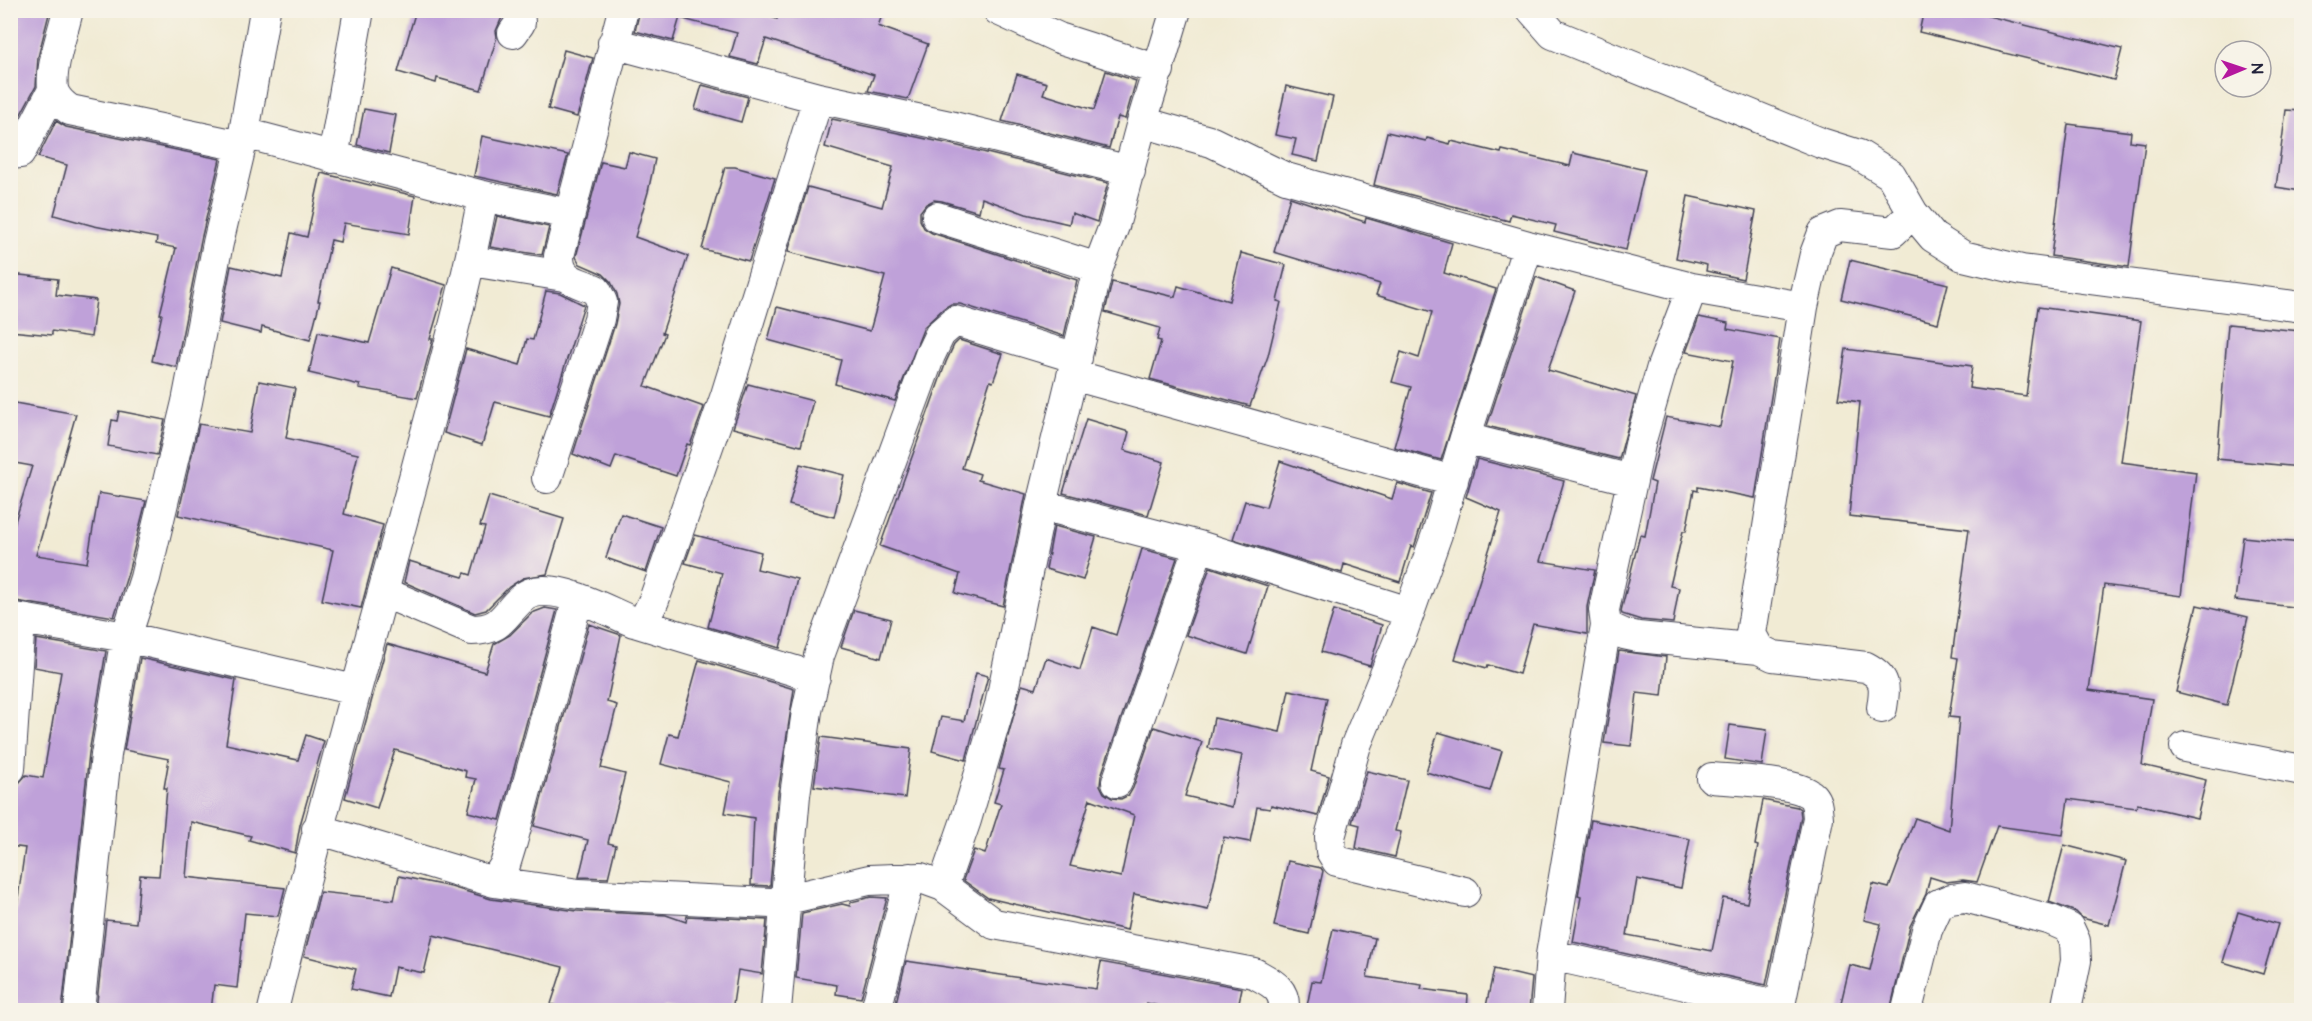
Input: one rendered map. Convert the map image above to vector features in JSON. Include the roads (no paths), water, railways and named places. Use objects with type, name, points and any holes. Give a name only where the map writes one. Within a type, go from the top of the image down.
[{"type":"street","points":[[10,154],[20,153],[27,143],[53,90],[54,71],[68,10]]},
{"type":"street","points":[[79,1011],[106,755],[126,637],[145,578],[184,413],[218,243],[242,140],[266,10]]},
{"type":"street","points":[[333,158],[359,10]]},
{"type":"street","points":[[564,276],[559,267],[559,256],[622,10]]},
{"type":"street","points":[[998,10],[1059,38],[1160,70]]},
{"type":"street","points":[[943,886],[966,820],[1000,705],[1041,504],[1098,268],[1114,226],[1176,10]]},
{"type":"street","points":[[1532,10],[1554,34],[1821,143],[1859,155],[1891,175],[1913,213],[1934,237],[1963,256],[2022,270],[2301,307]]},
{"type":"street","points":[[613,43],[818,98],[954,127],[1130,171]]},
{"type":"street","points":[[53,90],[59,102],[70,110],[333,158],[483,196],[569,214]]},
{"type":"street","points":[[634,622],[645,618],[654,600],[726,395],[818,98]]},
{"type":"street","points":[[1142,122],[1212,142],[1286,178],[1528,246],[1692,288],[1803,307]]},
{"type":"street","points":[[273,1011],[317,829],[471,261],[483,196]]},
{"type":"street","points":[[1759,649],[1751,634],[1755,603],[1803,307],[1815,255],[1823,234],[1840,226],[1893,232],[1913,213]]},
{"type":"street","points":[[937,217],[1098,268]]},
{"type":"street","points":[[1465,892],[1337,861],[1331,850],[1330,837],[1356,745],[1409,612],[1437,534],[1465,438],[1528,246]]},
{"type":"street","points":[[471,261],[564,276],[596,290],[602,302],[599,319],[547,478]]},
{"type":"street","points":[[1546,1011],[1551,955],[1606,626],[1604,610],[1608,586],[1650,404],[1692,288]]},
{"type":"street","points":[[776,1011],[795,795],[819,656],[930,355],[940,334],[955,321],[1075,367],[1228,417],[1453,481]]},
{"type":"street","points":[[1465,438],[1632,480]]},
{"type":"street","points":[[1041,504],[1199,546],[1409,612]]},
{"type":"street","points":[[1117,782],[1199,546]]},
{"type":"street","points":[[383,592],[472,630],[488,630],[501,622],[522,598],[534,592],[552,591],[578,598],[634,622],[815,677]]},
{"type":"street","points":[[494,882],[504,865],[512,842],[578,598]]},
{"type":"street","points":[[10,769],[15,619],[126,637],[355,690]]},
{"type":"street","points":[[1606,626],[1638,637],[1759,649],[1773,656],[1866,667],[1877,673],[1885,687],[1882,708]]},
{"type":"street","points":[[2185,747],[2301,770]]},
{"type":"street","points":[[1551,955],[1780,1008],[1818,818],[1817,804],[1812,795],[1798,787],[1712,778]]},
{"type":"street","points":[[317,829],[494,882],[579,894],[771,903],[869,880],[921,878],[943,886],[994,924],[1254,974],[1277,986],[1285,1004],[1284,1011]]},
{"type":"street","points":[[876,1011],[910,878]]},
{"type":"street","points":[[1907,1011],[1927,930],[1939,904],[1965,897],[2051,920],[2069,928],[2075,941],[2076,961],[2066,1011]]}]
